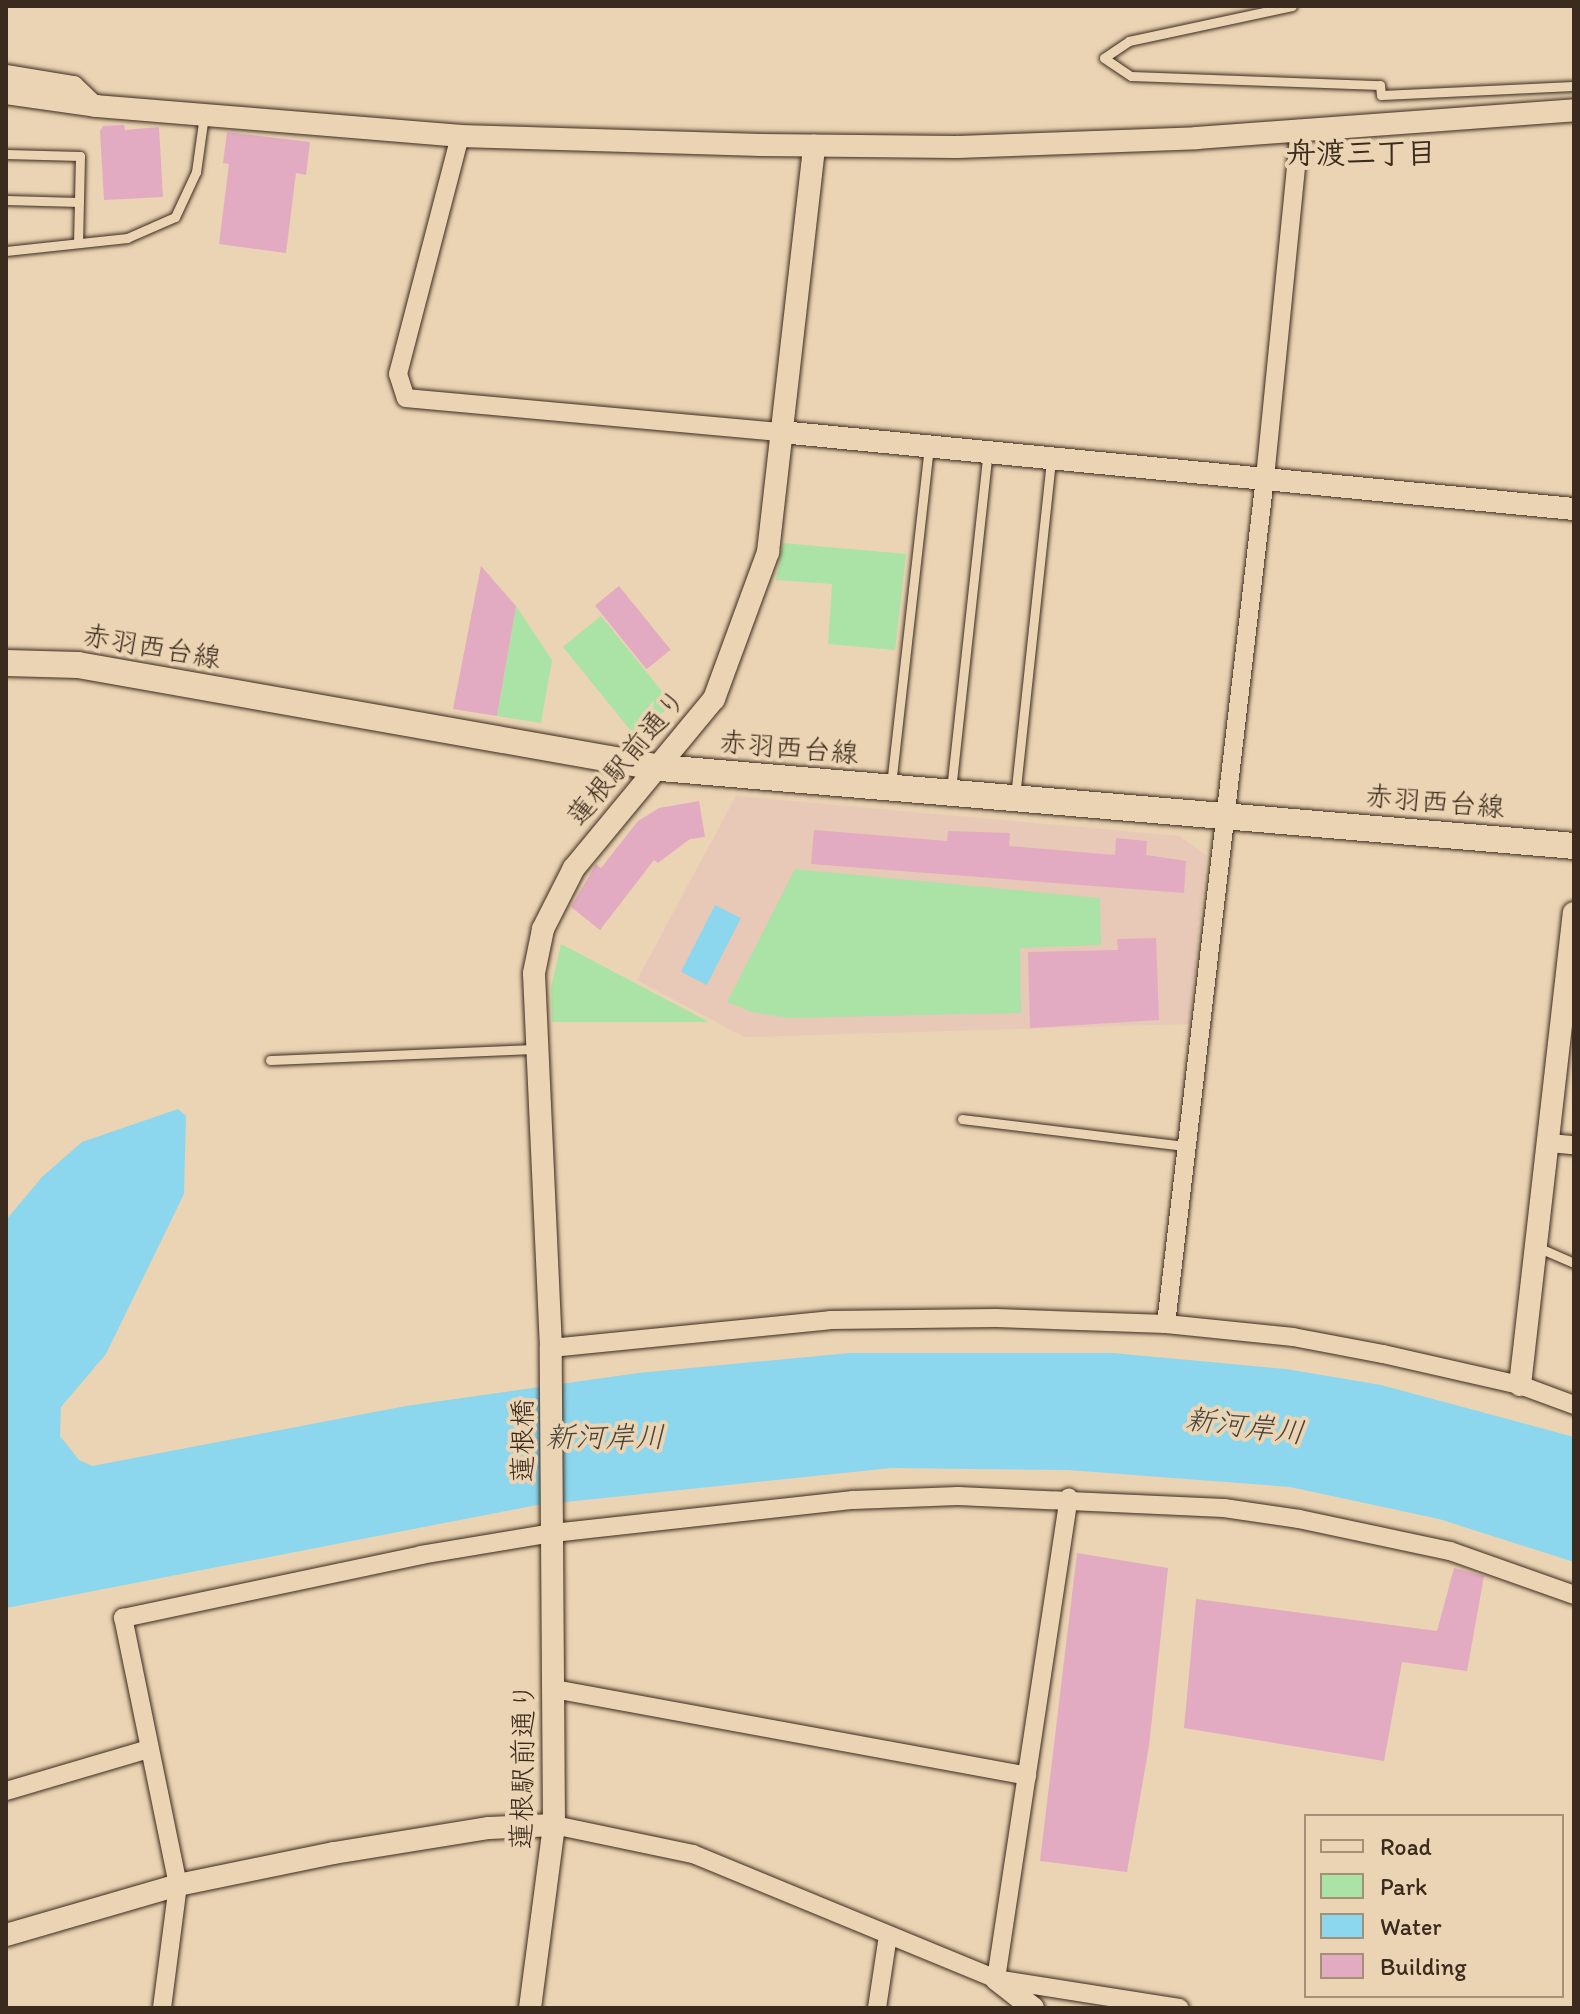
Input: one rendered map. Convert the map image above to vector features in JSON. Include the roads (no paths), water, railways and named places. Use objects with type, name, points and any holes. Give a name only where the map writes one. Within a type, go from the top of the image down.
[{"type":"main road","name":"赤羽西台線","points":[[6,663],[78,665],[661,768],[1574,846]]},
{"type":"street","points":[[6,74],[74,85],[96,106]]},
{"type":"street","points":[[6,93],[96,106],[460,136],[814,146],[956,147],[1300,129],[1574,110]]},
{"type":"street","points":[[1166,1324],[1184,1146],[1265,478],[1300,129]]},
{"type":"street","points":[[460,136],[398,374],[406,398],[1574,509]]},
{"type":"street","name":"蓮根駅前通り","points":[[551,1353],[534,973],[552,909],[589,848],[661,768],[714,699],[768,552],[814,146]]},
{"type":"street","points":[[1520,1385],[1574,913]]},
{"type":"street","points":[[1549,1143],[1574,1145]]},
{"type":"street","points":[[551,1353],[830,1320],[996,1318],[1166,1324],[1293,1337],[1520,1385],[1574,1405]]},
{"type":"street","name":"蓮根橋","points":[[551,1353],[553,1528]]},
{"type":"street","points":[[996,1979],[1069,1498]]},
{"type":"street","points":[[162,2008],[178,1885],[123,1618],[553,1528],[853,1500],[1069,1498],[1224,1508],[1376,1533],[1450,1551],[1574,1595]]},
{"type":"street","name":"蓮根駅前通り","points":[[530,2008],[554,1825],[553,1528]]},
{"type":"street","points":[[554,1689],[1027,1776]]},
{"type":"street","points":[[6,1791],[149,1749]]},
{"type":"street","points":[[6,1935],[178,1885],[458,1833],[554,1825],[693,1854],[996,1979],[1180,2008]]},
{"type":"street","points":[[877,2008],[888,1935]]},
{"type":"street","points":[[996,1979],[1033,2008]]},
{"type":"lane","points":[[1292,6],[1129,41],[1104,58],[1131,76],[1380,85],[1381,95],[1574,86]]},
{"type":"lane","points":[[6,251],[127,238],[175,217],[196,172],[204,115]]},
{"type":"lane","points":[[6,154],[80,156],[78,243]]},
{"type":"lane","points":[[6,200],[79,202]]},
{"type":"lane","points":[[891,788],[929,446]]},
{"type":"lane","points":[[950,793],[988,452]]},
{"type":"lane","points":[[1015,799],[1051,458]]},
{"type":"lane","points":[[270,1060],[535,1049]]},
{"type":"lane","points":[[962,1119],[1184,1146]]},
{"type":"lane","points":[[1537,1247],[1574,1263]]},
{"type":"water","points":[[715,905],[741,918],[707,985],[681,972]]},
{"type":"water","name":"新河岸川","points":[[178,1109],[186,1116],[184,1194],[106,1354],[61,1407],[60,1436],[79,1460],[92,1466],[406,1406],[638,1373],[850,1353],[1113,1353],[1286,1369],[1381,1385],[1574,1437],[1574,1562],[1439,1519],[1290,1487],[1068,1470],[891,1468],[537,1505],[6,1608],[6,1220],[42,1177],[82,1142]]},
{"type":"district","name":"舟渡三丁目","points":[[1361,153]]}]
